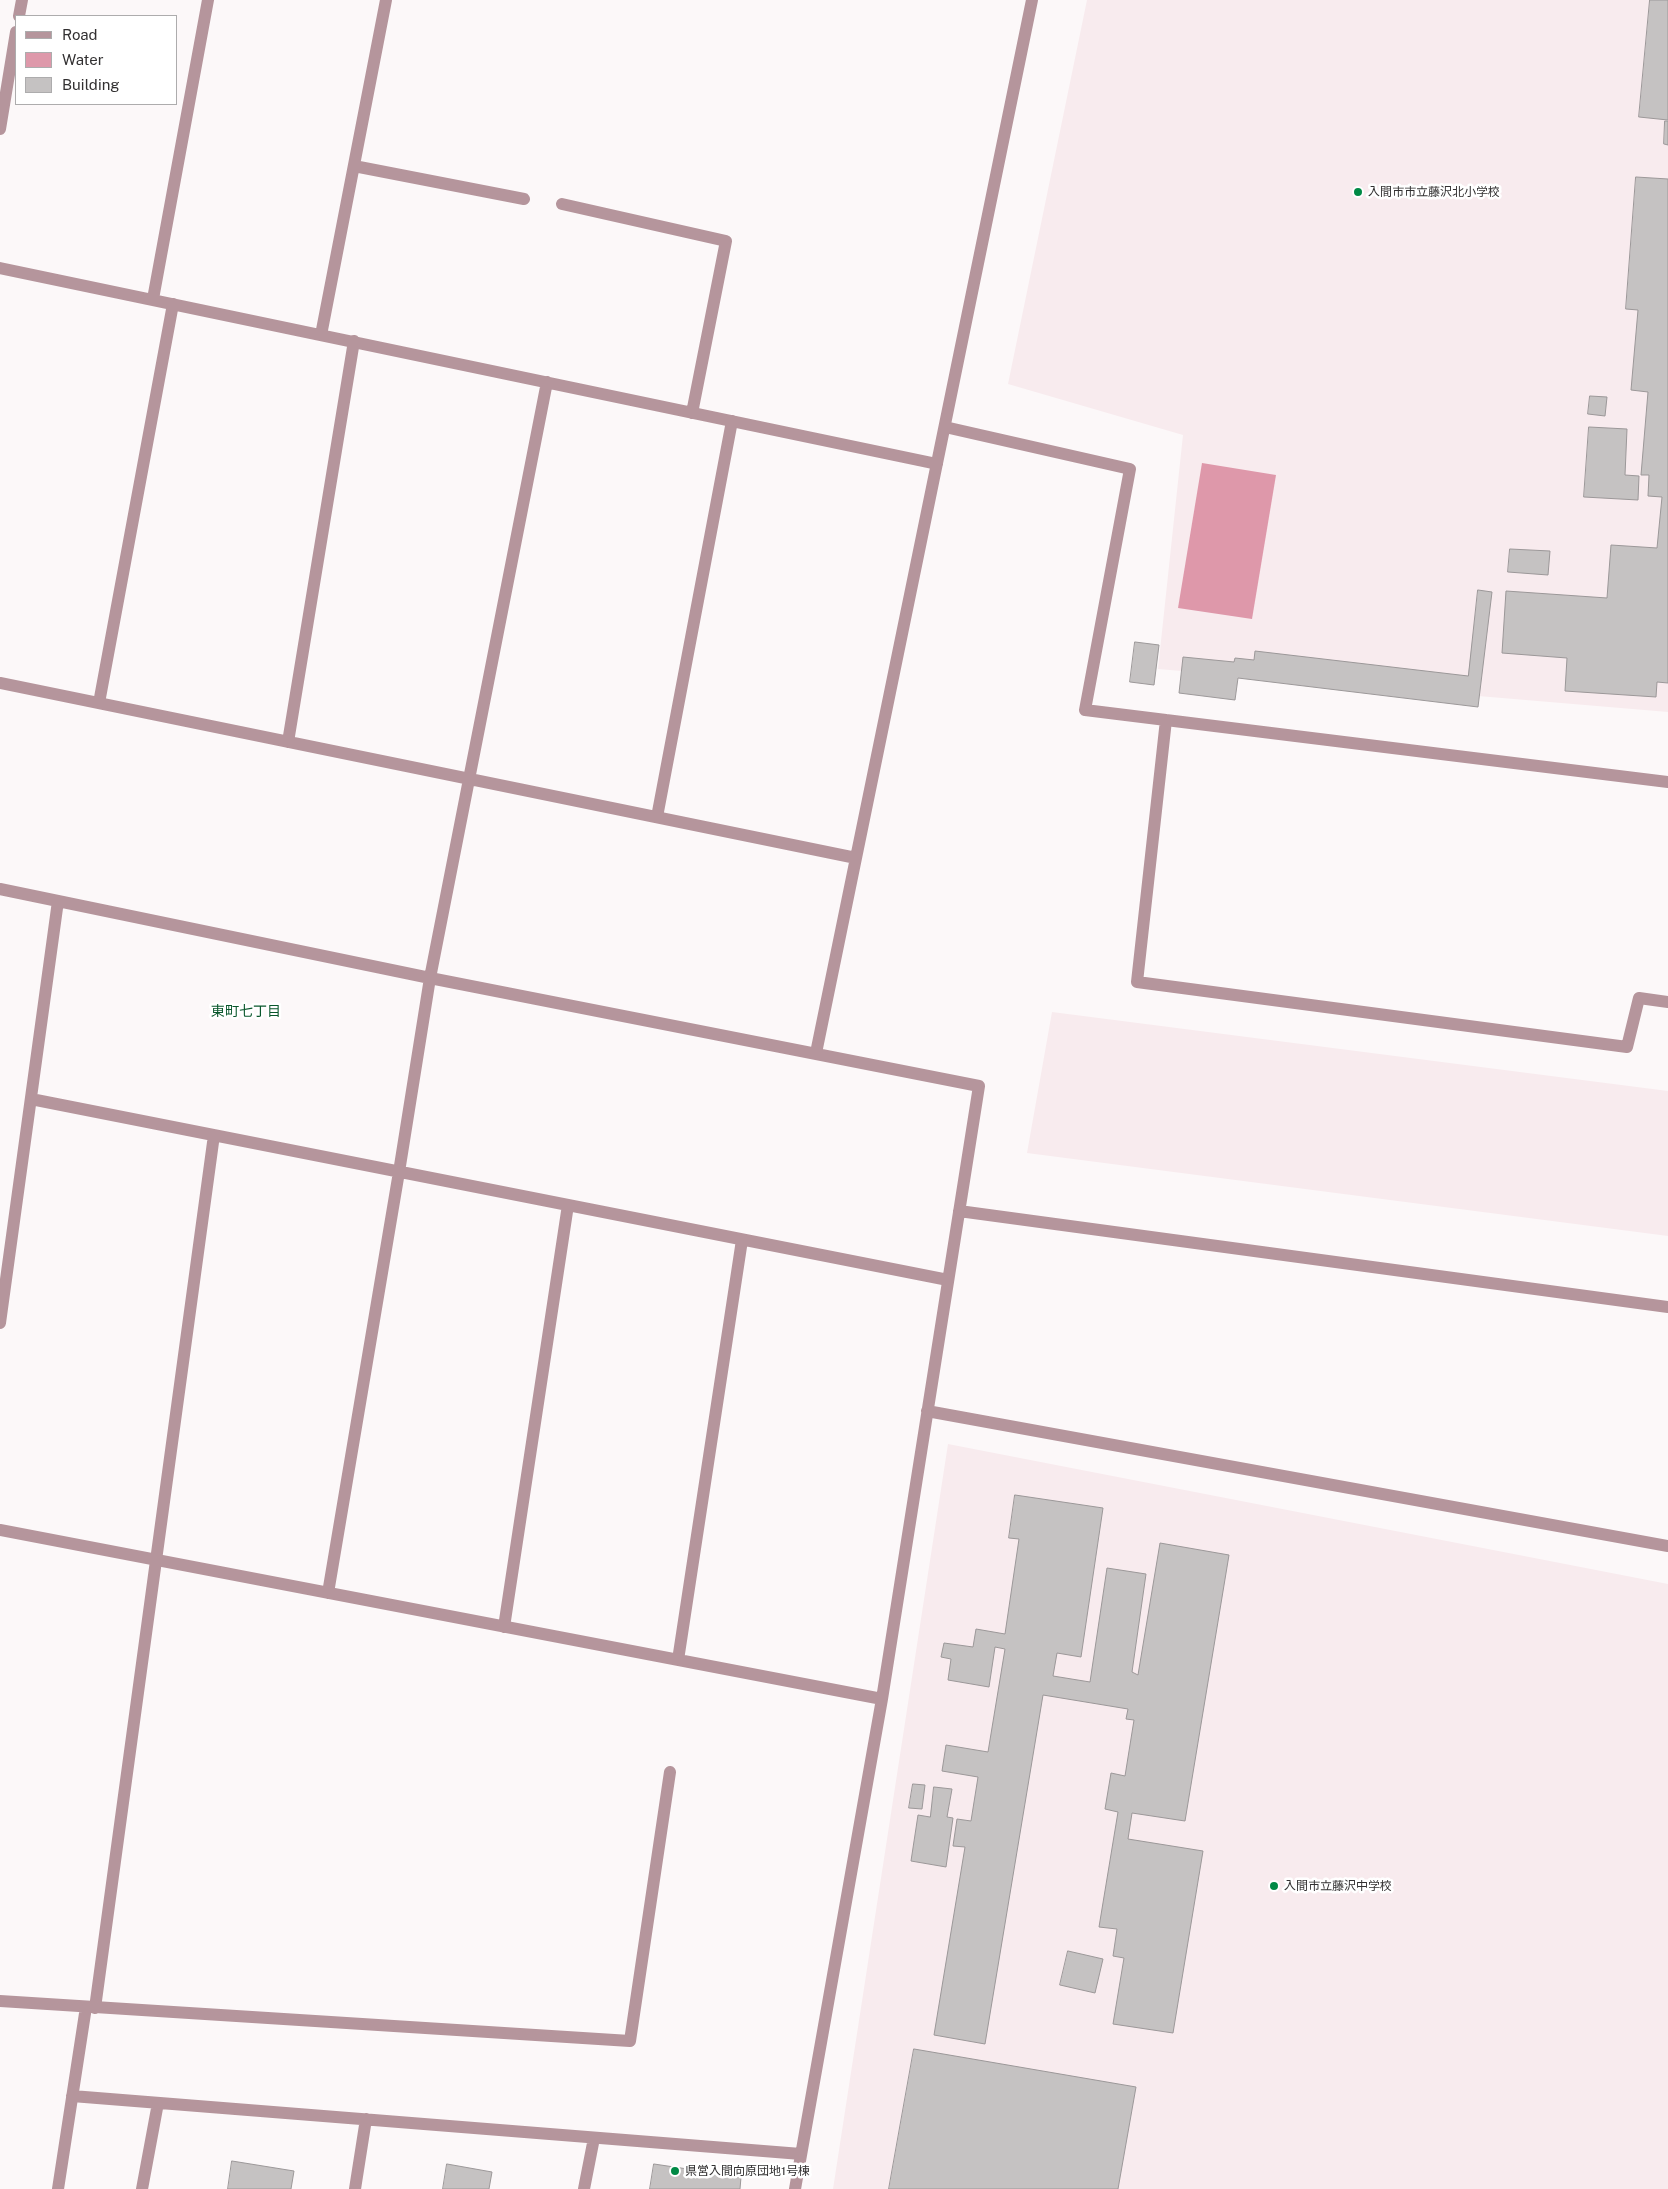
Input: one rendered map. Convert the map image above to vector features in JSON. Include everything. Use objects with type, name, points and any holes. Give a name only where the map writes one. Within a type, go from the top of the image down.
[{"type":"street","points":[[19,15],[22,0]]},
{"type":"street","points":[[153,299],[208,0]]},
{"type":"street","points":[[321,335],[386,0]]},
{"type":"street","points":[[816,1053],[1032,0]]},
{"type":"street","points":[[0,129],[15,38]]},
{"type":"street","points":[[354,166],[524,199]]},
{"type":"street","points":[[562,204],[726,241],[692,412]]},
{"type":"street","points":[[0,268],[937,464]]},
{"type":"street","points":[[99,703],[174,304]]},
{"type":"street","points":[[288,742],[354,342]]},
{"type":"street","points":[[328,1593],[430,978],[547,382]]},
{"type":"street","points":[[657,817],[732,421]]},
{"type":"street","points":[[945,427],[1130,469],[1085,710],[1668,782]]},
{"type":"street","points":[[0,683],[856,858]]},
{"type":"street","points":[[1166,720],[1137,982],[1627,1047],[1638,998],[1668,1002]]},
{"type":"street","points":[[0,889],[430,978],[979,1086],[882,1699],[795,2189]]},
{"type":"street","points":[[0,1323],[58,901]]},
{"type":"street","points":[[31,1099],[948,1280]]},
{"type":"street","points":[[58,2189],[72,2096],[90,2007],[156,1560],[214,1135]]},
{"type":"street","points":[[504,1627],[568,1205]]},
{"type":"street","points":[[959,1211],[1668,1307]]},
{"type":"street","points":[[678,1660],[742,1240]]},
{"type":"street","points":[[928,1410],[1668,1546]]},
{"type":"street","points":[[0,1530],[882,1699]]},
{"type":"street","points":[[0,2001],[630,2041],[670,1772]]},
{"type":"street","points":[[72,2096],[802,2154]]},
{"type":"street","points":[[142,2189],[158,2103]]},
{"type":"street","points":[[355,2189],[366,2119]]},
{"type":"street","points":[[584,2189],[594,2138]]},
{"type":"shaded area","name":"入間市市立藤沢北小学校","points":[[1087,0],[1668,0],[1668,712],[1158,669],[1183,435],[1008,384]]},
{"type":"shaded area","points":[[1052,1012],[1668,1091],[1668,1236],[1027,1153]]},
{"type":"shaded area","name":"入間市立藤沢中学校","points":[[948,1444],[1668,1584],[1668,2189],[833,2189]]},
{"type":"water","points":[[1202,463],[1276,475],[1252,619],[1178,608]]},
{"type":"building","points":[[1650,0],[1668,0],[1668,120],[1639,117]]},
{"type":"building","points":[[1665,121],[1668,121],[1668,145],[1664,144]]},
{"type":"building","points":[[1636,177],[1668,179],[1668,683],[1657,682],[1656,697],[1565,691],[1567,658],[1502,653],[1506,591],[1607,598],[1611,545],[1657,548],[1662,497],[1648,496],[1649,475],[1641,475],[1648,392],[1631,390],[1638,310],[1626,309]]},
{"type":"building","points":[[1590,396],[1607,397],[1605,416],[1588,414]]},
{"type":"building","points":[[1589,427],[1627,429],[1625,475],[1639,476],[1638,500],[1584,497]]},
{"type":"building","points":[[1510,549],[1550,551],[1548,575],[1508,572]]},
{"type":"building","points":[[1478,590],[1492,592],[1478,707],[1238,678],[1235,700],[1179,693],[1183,657],[1234,662],[1235,658],[1254,660],[1255,651],[1468,676]]},
{"type":"building","points":[[1135,642],[1159,645],[1154,685],[1130,682]]},
{"type":"building","points":[[1015,1495],[1103,1508],[1081,1657],[1057,1653],[1053,1676],[1090,1682],[1107,1568],[1146,1574],[1132,1672],[1138,1675],[1160,1543],[1229,1555],[1185,1821],[1132,1813],[1128,1839],[1203,1851],[1173,2033],[1113,2024],[1124,1958],[1113,1956],[1117,1929],[1099,1927],[1118,1812],[1105,1809],[1111,1773],[1125,1776],[1134,1720],[1126,1719],[1128,1709],[1043,1695],[985,2044],[934,2035],[965,1847],[953,1846],[957,1819],[971,1821],[978,1777],[942,1771],[946,1745],[988,1752],[1005,1649],[995,1647],[989,1687],[948,1680],[951,1659],[941,1657],[944,1643],[973,1647],[976,1629],[1005,1634],[1019,1539],[1009,1538]]},
{"type":"building","points":[[913,1784],[925,1785],[922,1809],[909,1808]]},
{"type":"building","points":[[934,1787],[952,1789],[947,1817],[953,1818],[946,1867],[911,1861],[918,1815],[930,1817]]},
{"type":"building","points":[[1068,1951],[1103,1959],[1095,1993],[1060,1985]]},
{"type":"building","points":[[914,2049],[1136,2087],[1118,2189],[889,2189]]},
{"type":"building","points":[[232,2161],[294,2171],[291,2189],[228,2189]]},
{"type":"building","points":[[447,2164],[492,2172],[489,2189],[443,2189]]},
{"type":"building","name":"県営入間向原団地1号棟","points":[[654,2164],[741,2177],[740,2189],[650,2189]]},
{"type":"place","name":"入間市市立藤沢北小学校","points":[[1358,192]]},
{"type":"place","name":"入間市立藤沢中学校","points":[[1274,1886]]},
{"type":"place","name":"県営入間向原団地1号棟","points":[[675,2171]]},
{"type":"district","name":"東町七丁目","points":[[246,1012]]}]
